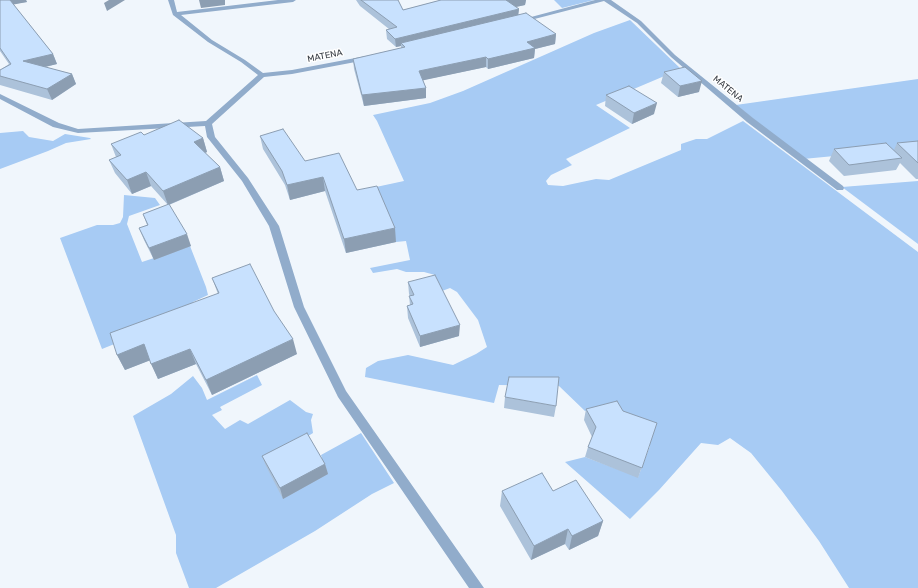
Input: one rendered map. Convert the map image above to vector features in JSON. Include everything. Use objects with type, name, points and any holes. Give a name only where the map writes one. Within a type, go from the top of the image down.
[{"type":"street","points":[[0,96],[56,125],[78,131],[208,123],[262,75],[205,37],[175,14],[171,0]]},
{"type":"street","points":[[175,14],[293,0]]},
{"type":"street","points":[[513,22],[602,0]]},
{"type":"street","name":"MATENA","points":[[607,0],[639,22],[673,56],[750,120],[840,188]]},
{"type":"street","name":"MATENA","points":[[262,75],[307,70],[375,56]]},
{"type":"street","points":[[208,123],[212,137],[245,180],[274,226],[299,307],[342,394],[477,588]]},
{"type":"shaded area","points":[[554,0],[594,0],[562,8]]},
{"type":"shaded area","points":[[630,20],[681,69],[596,105],[630,128],[566,159],[572,165],[551,175],[546,181],[548,185],[563,186],[596,179],[609,180],[681,150],[681,144],[696,139],[707,139],[743,121],[918,252],[918,588],[849,588],[819,541],[782,491],[751,453],[730,438],[718,445],[701,443],[659,490],[630,519],[565,462],[585,457],[638,477],[650,446],[649,437],[611,407],[585,411],[559,386],[499,385],[494,403],[365,377],[366,368],[378,361],[408,355],[453,365],[487,347],[478,320],[457,292],[450,288],[442,291],[436,281],[435,275],[424,272],[406,272],[397,269],[373,273],[370,268],[410,260],[406,241],[396,242],[376,187],[404,181],[373,115],[430,103],[463,91],[594,33]]},
{"type":"shaded area","points":[[918,79],[918,148],[803,159],[736,105]]},
{"type":"shaded area","points":[[23,131],[29,137],[53,141],[65,134],[91,139],[66,143],[0,169],[0,133]]},
{"type":"shaded area","points":[[918,181],[918,244],[842,187]]},
{"type":"shaded area","points":[[124,195],[155,198],[160,205],[129,216],[127,224],[142,262],[190,246],[208,295],[193,302],[194,312],[102,349],[60,238],[97,225],[113,225],[120,223],[123,217]]},
{"type":"shaded area","points":[[257,375],[262,385],[220,407],[222,410],[212,415],[225,429],[240,420],[248,424],[290,400],[306,412],[313,414],[311,420],[313,433],[265,463],[326,472],[321,455],[361,433],[394,483],[372,494],[315,531],[216,588],[189,588],[176,553],[176,535],[133,416],[171,394],[193,376],[202,388],[207,400]]},
{"type":"building","points":[[0,0],[10,0],[53,54],[23,61],[72,74],[47,89],[0,76],[0,70],[11,64],[0,48]]},
{"type":"building","points":[[361,0],[398,0],[403,10],[441,0],[506,0],[519,9],[395,39],[386,30],[397,27]]},
{"type":"building","points":[[526,13],[556,34],[527,42],[535,48],[488,59],[486,57],[419,71],[426,88],[362,95],[353,59],[405,47],[401,43]]},
{"type":"building","points":[[685,67],[702,81],[680,86],[664,72]]},
{"type":"building","points":[[629,86],[657,103],[634,113],[606,95]]},
{"type":"building","points":[[179,120],[203,138],[194,142],[220,167],[163,191],[146,172],[127,180],[109,160],[121,155],[111,144],[141,132],[144,135]]},
{"type":"building","points":[[283,129],[305,161],[339,153],[357,190],[377,186],[395,228],[344,239],[323,177],[287,185],[282,171],[260,136]]},
{"type":"building","points":[[918,141],[918,163],[897,143]]},
{"type":"building","points":[[886,143],[902,158],[849,165],[834,149]]},
{"type":"building","points":[[169,204],[187,234],[149,248],[139,228],[148,225],[143,214]]},
{"type":"building","points":[[250,264],[274,311],[293,339],[206,380],[190,349],[151,364],[144,344],[117,355],[110,333],[219,293],[212,278]]},
{"type":"building","points":[[435,275],[460,325],[420,336],[407,306],[413,304],[409,296],[414,295],[408,282]]},
{"type":"building","points":[[509,377],[559,377],[556,406],[505,397]]},
{"type":"building","points":[[617,401],[623,411],[657,423],[642,468],[588,447],[596,427],[586,409]]},
{"type":"building","points":[[307,433],[325,464],[280,488],[262,456]]},
{"type":"building","points":[[542,473],[553,491],[576,480],[603,521],[572,536],[568,529],[534,546],[502,491]]}]
